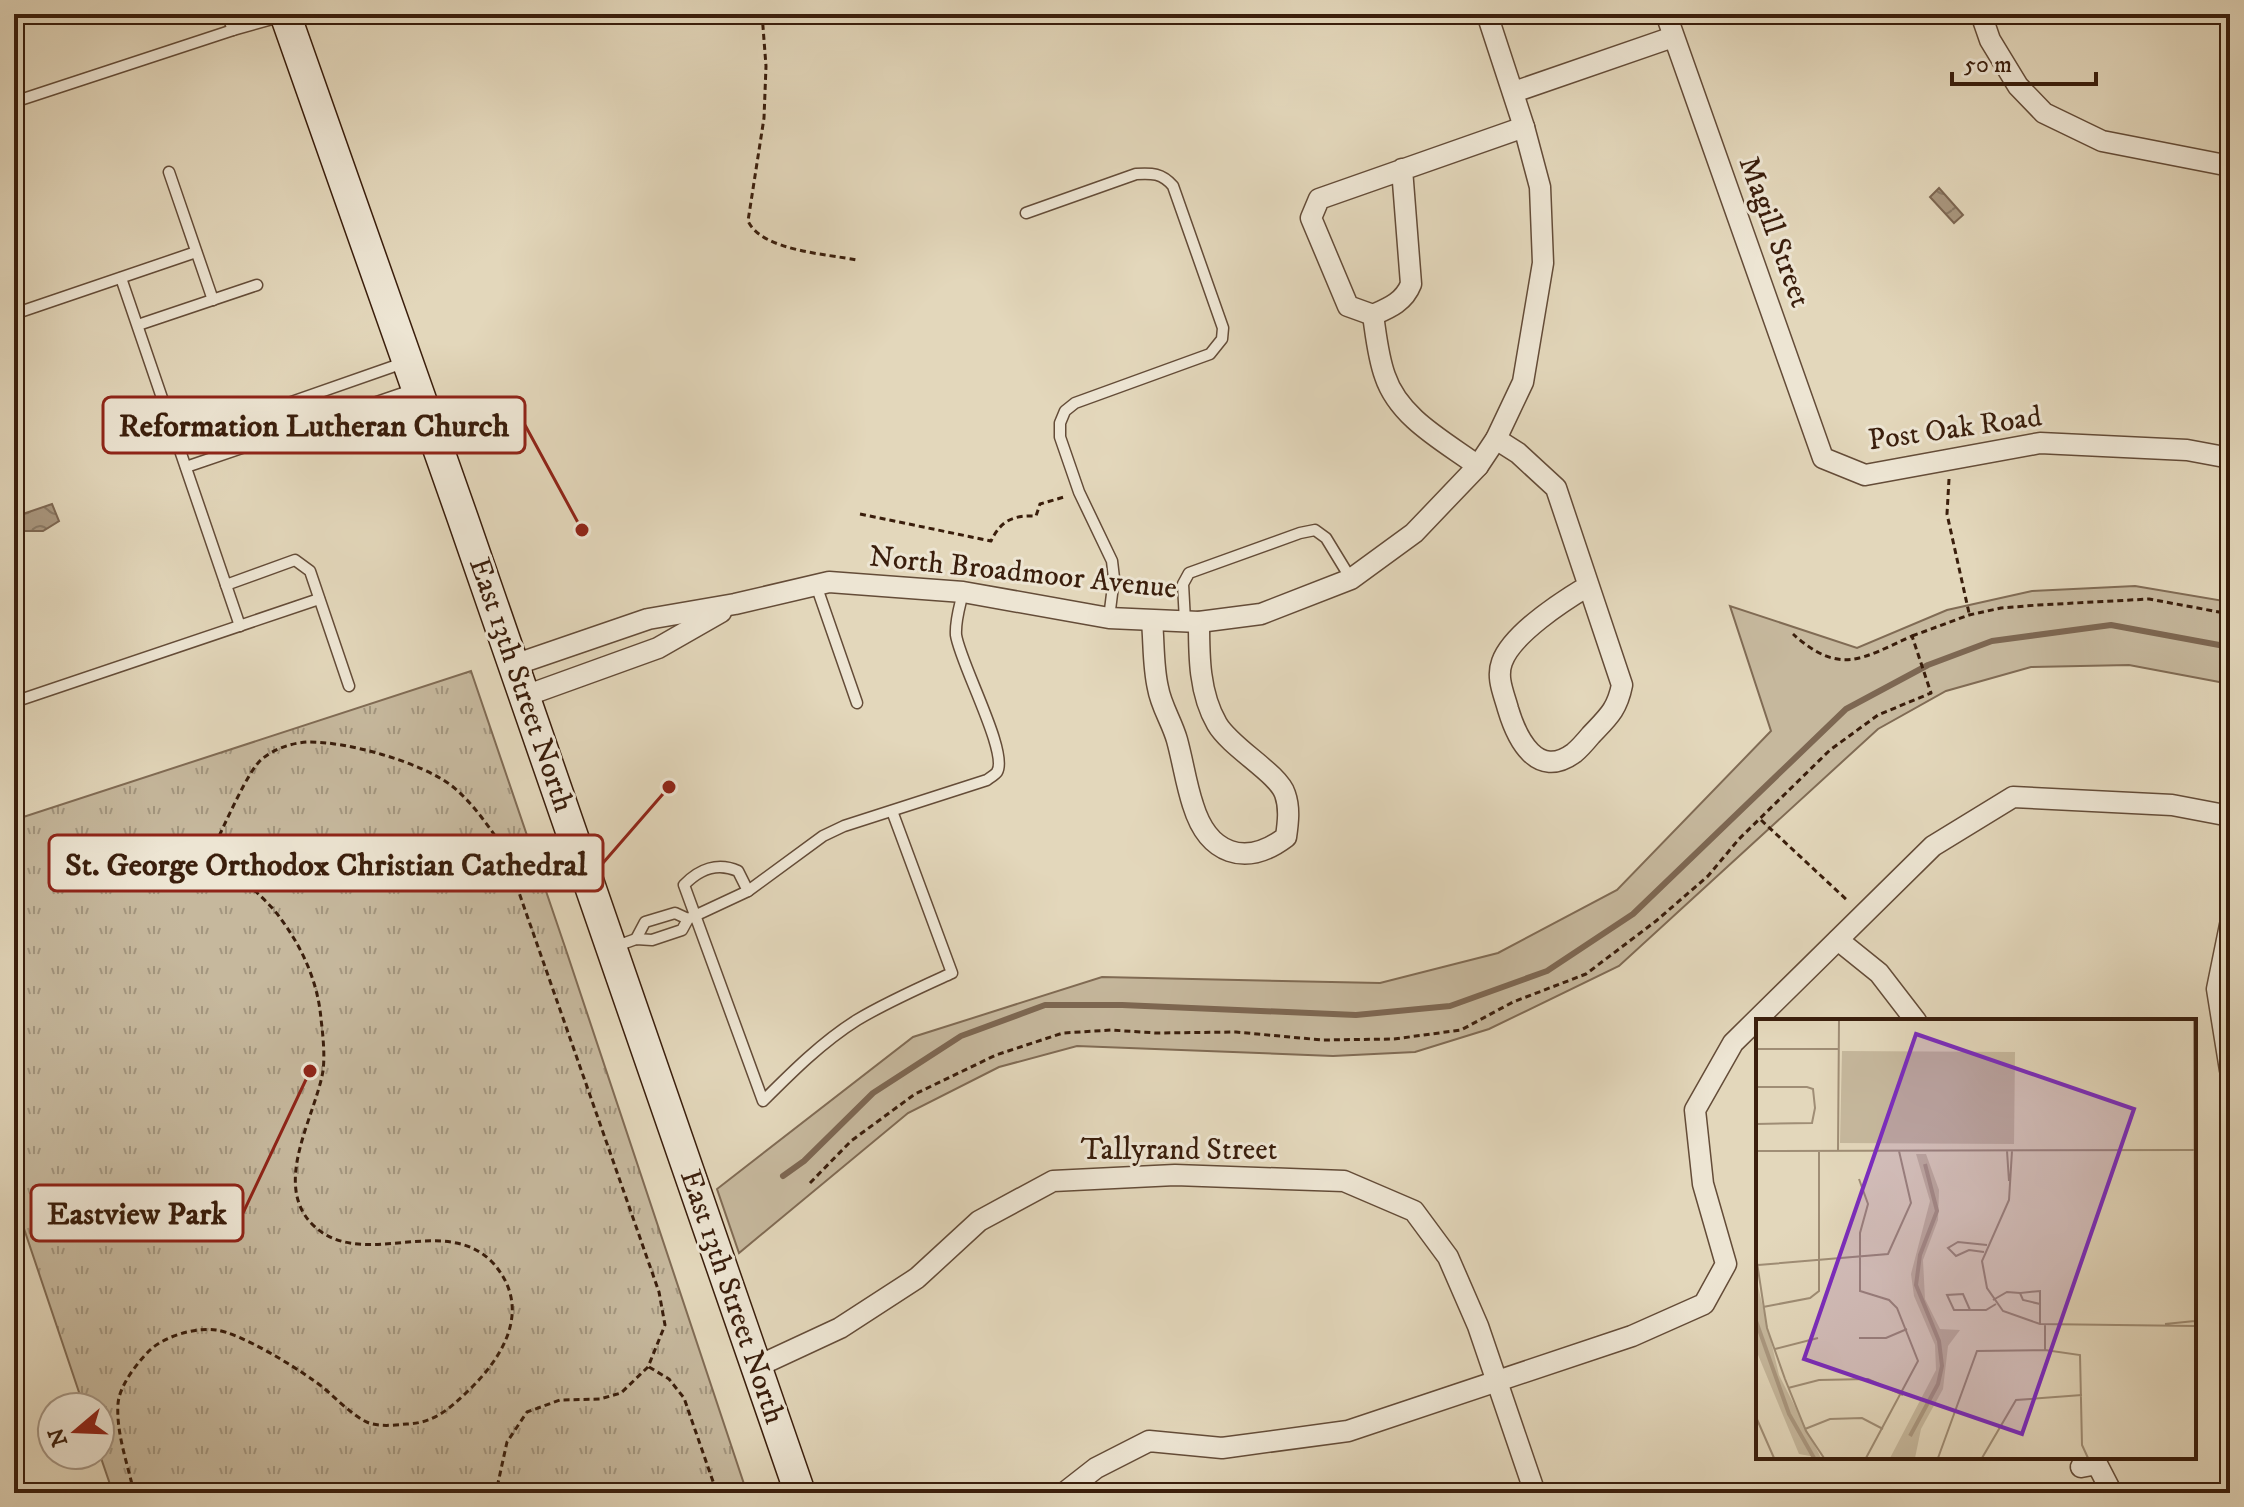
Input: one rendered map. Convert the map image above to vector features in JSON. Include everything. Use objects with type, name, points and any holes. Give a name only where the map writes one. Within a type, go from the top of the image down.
[{"type":"main road","name":"East 13th Street North","points":[[285,15],[525,696],[624,944],[756,1367],[800,1493]]},
{"type":"street","name":"North Broadmoor Avenue","points":[[514,665],[648,619],[735,604],[829,582],[963,592],[1109,618],[1192,622],[1261,614],[1351,579],[1414,533],[1478,466],[1496,439],[1523,382],[1543,263],[1540,187],[1514,92],[1487,14]]},
{"type":"street","name":"Magill Street","points":[[1666,14],[1823,458],[1834,463]]},
{"type":"street","points":[[1981,14],[1990,40],[2018,86],[2044,113],[2102,141],[2230,166]]},
{"type":"street","points":[[1514,92],[1673,37]]},
{"type":"street","points":[[1402,169],[1411,284],[1407,294],[1396,304],[1373,315],[1348,306],[1311,218],[1319,199],[1402,169],[1524,127]]},
{"type":"street","points":[[1373,315],[1380,361],[1394,396],[1418,423],[1478,466]]},
{"type":"street","points":[[1496,439],[1518,453],[1556,488],[1622,685],[1618,706],[1574,753],[1558,760],[1542,761],[1524,748],[1515,734],[1500,681],[1501,664],[1507,652],[1550,609],[1588,586]]},
{"type":"street","name":"Post Oak Road","points":[[1834,463],[1865,475],[2040,443],[2187,450],[2230,458]]},
{"type":"street","name":"North Broadmoor Avenue","points":[[525,696],[658,648],[735,604]]},
{"type":"street","points":[[1152,621],[1158,690],[1176,736],[1194,809],[1209,836],[1228,852],[1254,855],[1271,849],[1286,837],[1289,816],[1285,792],[1239,750],[1217,724],[1203,685],[1192,622]]},
{"type":"street","points":[[1757,1019],[1933,846],[2013,797],[2172,805],[2230,816]]},
{"type":"street","points":[[2230,925],[2217,989],[2230,1070]]},
{"type":"street","points":[[1838,940],[1879,973],[1914,1019]]},
{"type":"street","points":[[1064,1493],[1096,1468],[1149,1441],[1222,1448],[1348,1431],[1632,1336],[1704,1304],[1726,1264],[1703,1184],[1695,1110],[1733,1043],[1756,1020]]},
{"type":"street","name":"Tallyrand Street","points":[[756,1367],[840,1328],[917,1278],[979,1221],[1053,1181],[1175,1175],[1344,1181],[1414,1211],[1448,1257],[1478,1326],[1535,1493]]},
{"type":"street","points":[[2081,1467],[2097,1464],[2112,1493]]},
{"type":"lane","points":[[227,14],[233,30]]},
{"type":"lane","points":[[15,98],[285,15]]},
{"type":"lane","points":[[169,172],[213,300]]},
{"type":"lane","points":[[1026,213],[1136,174],[1151,173],[1165,177],[1173,186],[1223,328],[1222,339],[1210,354],[1075,403],[1065,411],[1060,423],[1060,437],[1079,492],[1112,561],[1114,578],[1109,618]]},
{"type":"lane","points":[[14,314],[196,252]]},
{"type":"lane","points":[[121,278],[240,626]]},
{"type":"lane","points":[[138,325],[257,285]]},
{"type":"lane","points":[[177,442],[412,375]]},
{"type":"lane","points":[[186,467],[412,375]]},
{"type":"lane","points":[[1192,622],[1183,584],[1189,573],[1300,533],[1315,530],[1326,538],[1351,579]]},
{"type":"lane","points":[[226,585],[295,560],[310,571],[349,686]]},
{"type":"lane","points":[[816,585],[857,703]]},
{"type":"lane","points":[[624,944],[652,940],[682,930],[692,918],[748,891],[823,836],[844,826],[987,780],[997,773],[996,745],[956,635],[963,592]]},
{"type":"lane","points":[[14,702],[319,599]]},
{"type":"lane","points":[[748,891],[738,871],[724,865],[694,874],[684,885],[692,918],[763,1101],[807,1058],[855,1022],[902,995],[952,973],[892,811]]},
{"type":"lane","points":[[624,944],[645,922],[675,913],[692,918]]},
{"type":"path","points":[[762,14],[766,66],[764,118],[748,221],[771,244],[857,260]]},
{"type":"path","points":[[1950,460],[1947,514],[1969,615]]},
{"type":"path","points":[[860,514],[991,541],[1006,520],[1036,516],[1040,504],[1079,492]]},
{"type":"path","points":[[1793,634],[1810,649],[1836,661],[1860,659],[1969,615],[2001,608],[2137,599],[2230,614]]},
{"type":"path","points":[[810,1183],[851,1141],[915,1094],[996,1055],[1063,1033],[1111,1030],[1236,1032],[1322,1040],[1394,1039],[1461,1030],[1513,1002],[1586,974],[1656,921],[1708,876],[1739,839],[1830,750],[1878,715],[1931,693],[1912,636]]},
{"type":"path","points":[[134,1493],[117,1402],[145,1355],[182,1333],[216,1330],[245,1340],[313,1379],[367,1422],[386,1426],[422,1423],[443,1414],[480,1380],[499,1356],[514,1312],[508,1288],[492,1262],[463,1244],[423,1241],[360,1245],[338,1241],[311,1224],[295,1195],[295,1166],[324,1067],[315,983],[300,949],[280,919],[259,894],[222,865],[216,857],[215,844],[258,762],[275,749],[305,742],[339,745],[432,775],[452,786],[482,816],[503,847],[659,1292],[665,1325],[648,1367],[621,1393],[600,1399],[560,1400],[527,1412],[507,1442],[498,1483],[501,1493]]},
{"type":"path","points":[[1761,820],[1863,915]]},
{"type":"path","points":[[648,1367],[669,1379],[684,1398],[717,1493]]},
{"type":"green space","points":[[2135,586],[2230,602],[2230,684],[2129,665],[2031,667],[1946,691],[1878,729],[1619,966],[1489,1029],[1415,1052],[1333,1056],[1077,1046],[999,1067],[908,1113],[739,1253],[717,1189],[913,1037],[1102,977],[1380,983],[1498,953],[1617,890],[1771,731],[1730,606],[1857,648],[1947,610],[2032,591]]},
{"type":"green space","points":[[471,671],[747,1493],[113,1493],[105,1471],[116,1471],[116,1391],[79,1391],[14,1199],[14,820]]},
{"type":"water","points":[[1939,188],[1963,215],[1954,223],[1930,197]]},
{"type":"water","points":[[52,504],[59,521],[43,531],[21,531],[17,516]]},
{"type":"waterway","points":[[783,1176],[804,1161],[873,1093],[961,1036],[1045,1005],[1122,1005],[1356,1015],[1450,1006],[1547,971],[1633,914],[1846,709],[1928,665],[1992,641],[2111,625],[2230,647]]},
{"type":"place","name":"Reformation Lutheran Church","points":[[582,530]]},
{"type":"place","name":"St. George Orthodox Christian Cathedral","points":[[669,787]]},
{"type":"place","name":"Eastview Park","points":[[310,1071]]}]
